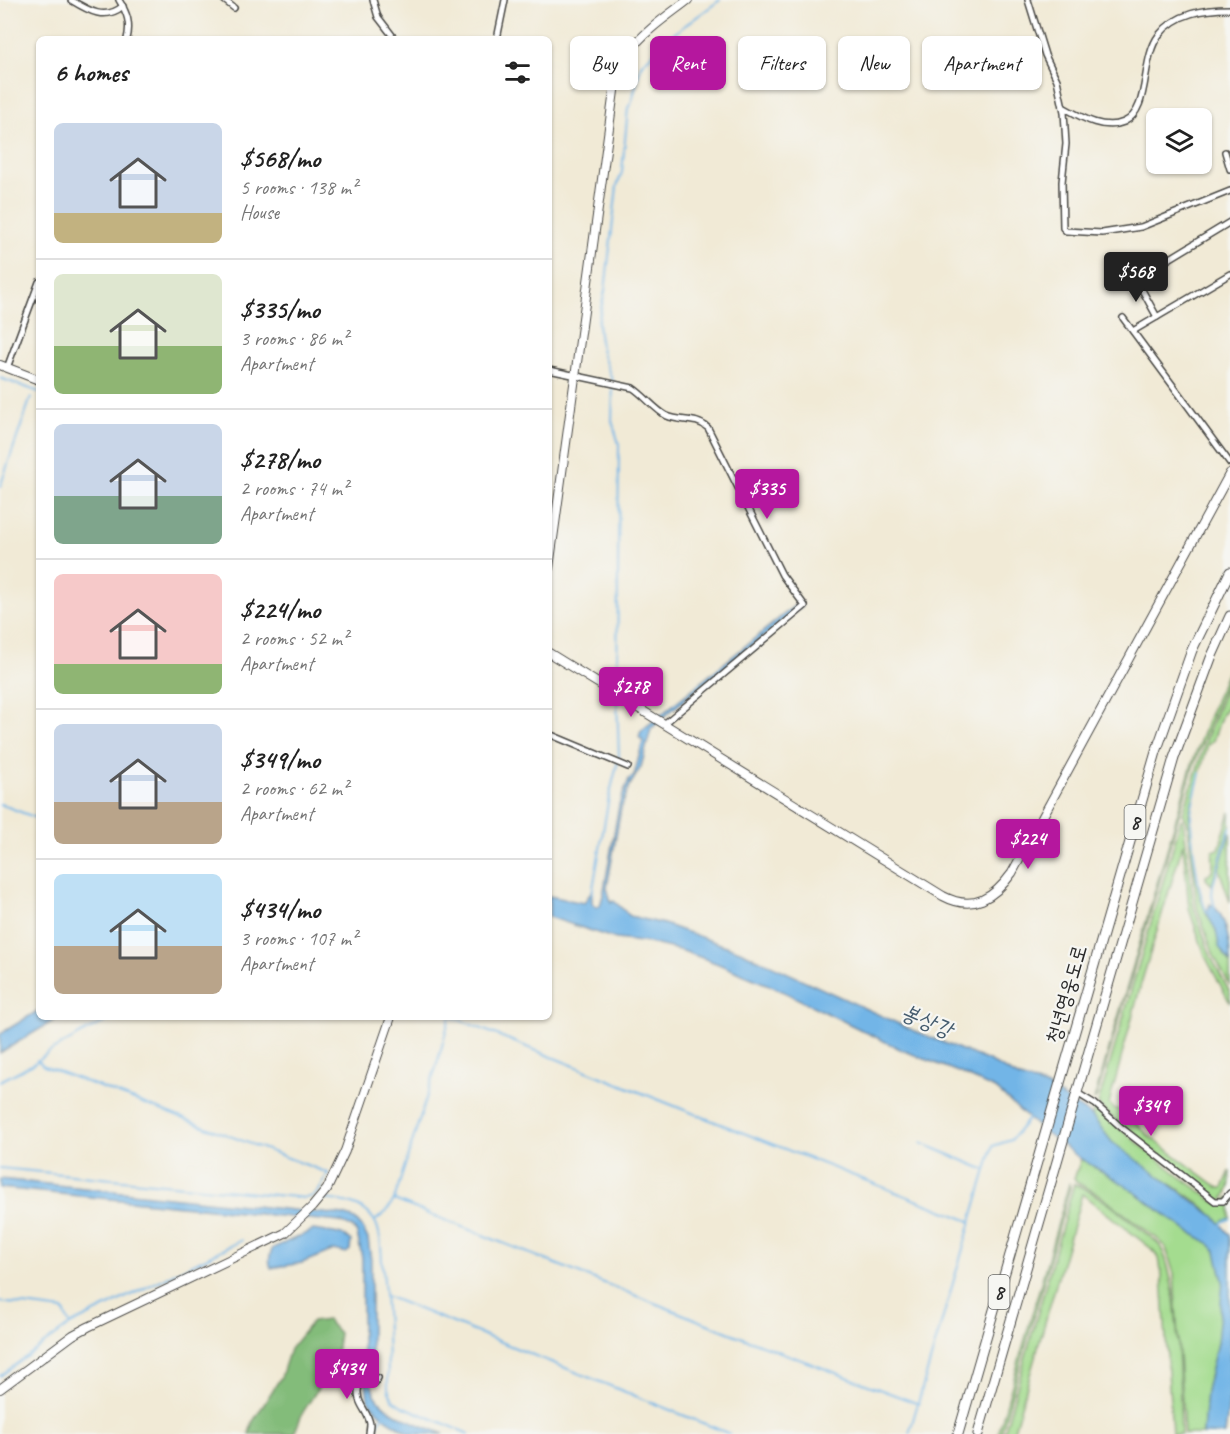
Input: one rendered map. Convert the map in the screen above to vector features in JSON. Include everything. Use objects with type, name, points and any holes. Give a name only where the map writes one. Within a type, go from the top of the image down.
[{"type":"highway","name":"청년영웅도로","points":[[958,1434],[1156,752],[1192,650],[1230,572]]},
{"type":"highway","name":"청년영웅도로","points":[[978,1434],[1174,758],[1210,658],[1230,616]]},
{"type":"main road","points":[[552,545],[610,108],[618,76],[635,44],[688,0]]},
{"type":"main road","points":[[4,366],[36,379]]},
{"type":"main road","points":[[552,655],[943,896],[960,903],[981,901],[1000,887],[1012,873],[1230,473]]},
{"type":"main road","points":[[0,1389],[81,1331],[285,1233],[296,1223],[327,1189],[345,1151],[390,1020]]},
{"type":"street","points":[[71,0],[86,9],[101,14],[116,12],[121,3]]},
{"type":"street","points":[[224,0],[234,8]]},
{"type":"street","points":[[373,0],[378,17],[393,36]]},
{"type":"street","points":[[498,36],[505,0]]},
{"type":"street","points":[[1028,0],[1045,55],[1057,80],[1063,107],[1066,144],[1062,192],[1063,228],[1066,231],[1102,233],[1132,229],[1230,191]]},
{"type":"street","points":[[121,3],[129,21],[127,36]]},
{"type":"street","points":[[1063,107],[1078,116],[1110,126],[1130,119],[1140,105],[1150,54],[1159,35],[1173,23],[1191,13],[1208,9],[1230,9]]},
{"type":"street","points":[[1065,122],[1070,117],[1078,116]]},
{"type":"street","points":[[1225,152],[1230,169]]},
{"type":"street","points":[[1157,317],[1136,279],[1230,222]]},
{"type":"street","points":[[1133,331],[1230,274]]},
{"type":"street","points":[[4,366],[36,289]]},
{"type":"street","points":[[1124,318],[1230,463]]},
{"type":"street","points":[[552,371],[633,388],[666,416],[702,422],[708,428],[782,575],[805,606],[663,723]]},
{"type":"street","points":[[552,735],[628,767]]},
{"type":"street","points":[[1077,1093],[1095,1104],[1123,1129],[1215,1201],[1223,1202],[1230,1193]]},
{"type":"street","points":[[369,1434],[370,1422],[360,1407],[357,1389],[363,1383],[377,1380]]},
{"type":"green space","points":[[1230,664],[1230,670],[1193,767],[1094,1100],[1191,767]]},
{"type":"green space","points":[[1230,676],[1228,706],[1222,714],[1213,741],[1208,744],[1189,813],[1196,878],[1201,900],[1214,925],[1224,954],[1230,962],[1230,986],[1214,956],[1197,908],[1188,825],[1183,813],[1207,737]]},
{"type":"green space","points":[[1230,812],[1230,825],[1212,885],[1206,879],[1206,875],[1211,871],[1213,851],[1219,849]]},
{"type":"green space","points":[[1183,819],[1194,908],[1211,957],[1230,993],[1230,1003],[1206,958],[1189,909],[1183,844],[1141,984],[1109,1104],[1125,1112],[1149,1136],[1219,1188],[1223,1188],[1230,1171],[1228,1193],[1220,1202],[1124,1128],[1098,1104]]},
{"type":"green space","points":[[1230,832],[1230,902],[1219,869]]},
{"type":"green space","points":[[1094,1108],[1215,1202],[1222,1204],[1230,1197],[1230,1218],[1222,1221],[1221,1224],[1196,1201],[1124,1153],[1112,1142],[1092,1116]]},
{"type":"green space","points":[[1081,1159],[1125,1185],[1186,1230],[1209,1243],[1216,1251],[1223,1281],[1222,1308],[1206,1391],[1203,1434],[1184,1434],[1174,1274],[1166,1248],[1159,1240],[1098,1194],[1076,1182],[1074,1179]]},
{"type":"green space","points":[[1069,1184],[1001,1434],[998,1434]]},
{"type":"green space","points":[[1074,1184],[1095,1195],[1128,1218],[1157,1242],[1165,1257],[1175,1304],[1181,1434],[1172,1434],[1159,1258],[1153,1250],[1082,1194],[1013,1434],[1004,1434]]},
{"type":"green space","points":[[327,1320],[339,1333],[335,1362],[303,1412],[294,1434],[249,1434],[252,1423],[281,1377],[290,1349],[312,1322]]},
{"type":"water","points":[[798,603],[802,606],[651,729],[641,767],[630,785],[621,808],[607,888],[611,902],[614,901],[630,916],[664,924],[740,951],[910,1029],[989,1061],[1020,1078],[1048,1087],[1092,1116],[1112,1142],[1215,1217],[1230,1235],[1230,1394],[1225,1434],[1203,1434],[1206,1391],[1217,1343],[1223,1281],[1216,1251],[1209,1243],[1186,1230],[1125,1185],[1081,1159],[1032,1122],[997,1090],[902,1050],[778,989],[716,963],[683,951],[649,943],[616,939],[552,918],[552,897],[584,903],[592,891],[592,903],[596,907],[600,906],[619,805],[629,779],[634,775],[643,741],[639,737],[641,731]]},
{"type":"water","points":[[1210,904],[1216,908],[1224,922],[1230,962],[1219,947],[1216,930],[1209,918],[1207,912]]},
{"type":"water","points":[[36,1012],[36,1020],[55,1020],[0,1053],[0,1034]]},
{"type":"water","points":[[0,1179],[344,1215],[355,1219],[368,1239],[371,1260],[371,1366],[369,1368],[374,1393],[388,1409],[444,1434],[410,1434],[382,1416],[368,1400],[362,1346],[362,1258],[357,1233],[352,1227],[340,1222],[0,1188]]},
{"type":"water","points":[[313,1230],[345,1236],[351,1241],[350,1250],[346,1253],[334,1250],[302,1263],[271,1268],[269,1258],[273,1248]]},
{"type":"waterway","points":[[617,694],[619,444],[612,421],[613,382],[602,353],[598,322],[605,291],[617,186],[622,172],[628,108],[632,101],[641,65],[669,37],[720,0]]},
{"type":"waterway","points":[[0,378],[36,391]]},
{"type":"waterway","points":[[0,487],[31,397]]},
{"type":"waterway","points":[[592,894],[609,797],[619,757],[617,699]]},
{"type":"waterway","points":[[1200,773],[1192,805],[1191,824],[1198,880],[1207,912]]},
{"type":"waterway","points":[[0,804],[36,818]]},
{"type":"waterway","points":[[1215,909],[1212,895],[1213,885],[1230,828]]},
{"type":"waterway","points":[[0,1081],[108,1020]]},
{"type":"waterway","points":[[376,1220],[386,1212],[394,1200],[449,1020]]},
{"type":"waterway","points":[[460,1020],[970,1221]]},
{"type":"waterway","points":[[0,1168],[305,1198],[317,1193],[328,1173],[44,1066],[37,1060]]},
{"type":"waterway","points":[[909,1434],[993,1146],[1011,1140],[1029,1118]]},
{"type":"waterway","points":[[921,1143],[986,1170]]},
{"type":"waterway","points":[[321,1199],[358,1206],[370,1214],[378,1229],[386,1309],[388,1389],[393,1400],[402,1406],[469,1434]]},
{"type":"waterway","points":[[394,1200],[743,1338],[919,1404]]},
{"type":"waterway","points":[[1221,1226],[1222,1222],[1230,1219]]},
{"type":"waterway","points":[[0,1376],[70,1325],[242,1240]]},
{"type":"waterway","points":[[386,1296],[730,1434]]},
{"type":"waterway","points":[[0,1302],[63,1310],[70,1325]]},
{"type":"waterway","points":[[375,1434],[376,1427],[384,1415]]},
{"type":"water label","name":"봉상강","points":[[927,1021]]}]
